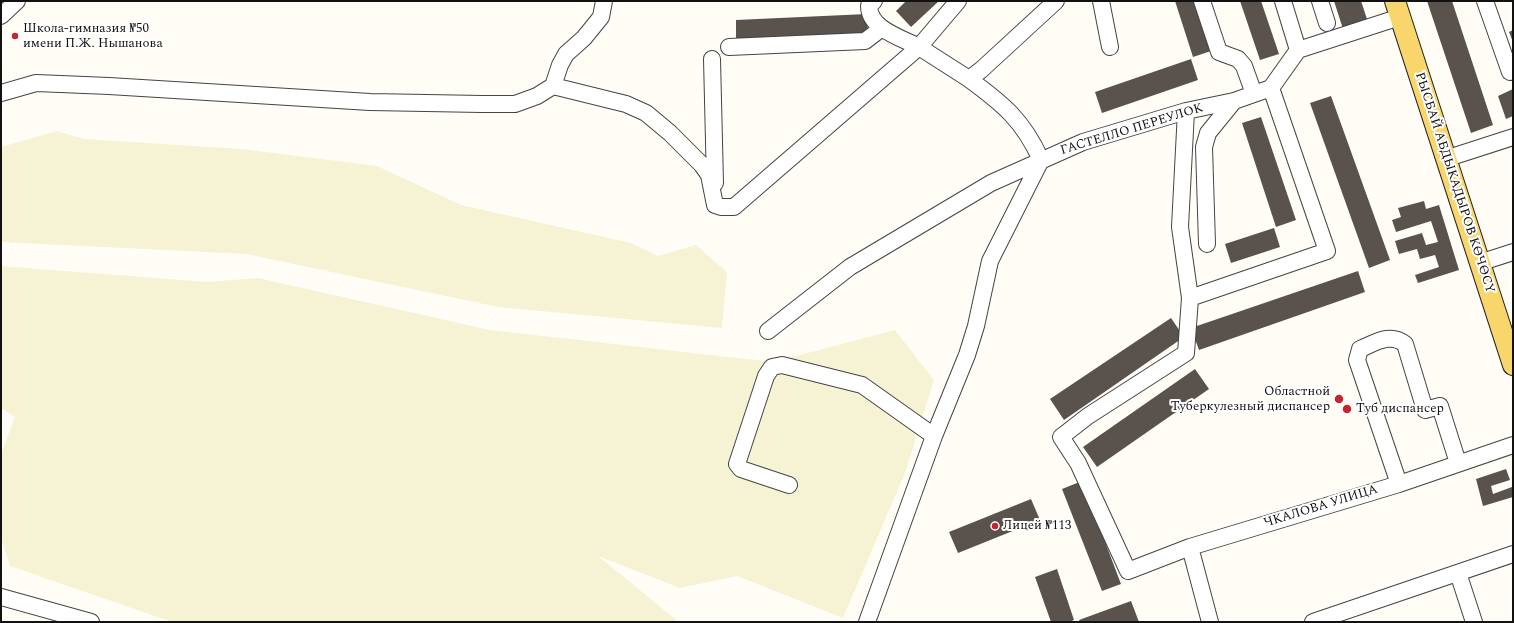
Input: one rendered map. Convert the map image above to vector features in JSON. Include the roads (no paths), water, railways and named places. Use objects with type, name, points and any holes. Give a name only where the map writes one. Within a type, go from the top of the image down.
[{"type":"main road","name":"РЫСБАЙ АБДЫКАДЫРОВ КӨЧӨСҮ","points":[[1398,9],[1445,159],[1513,365]]},
{"type":"street","points":[[1,16],[17,1]]},
{"type":"street","points":[[1,93],[36,84],[131,87],[370,102],[515,104],[537,96],[554,86],[560,65],[566,54],[588,35],[601,17],[604,1]]},
{"type":"street","points":[[867,622],[934,436],[967,355],[976,326],[990,261],[1041,160],[1033,143],[1014,115],[1001,102],[969,79],[919,47],[882,28],[875,22],[869,10],[869,6],[874,1]]},
{"type":"street","points":[[715,205],[721,207],[734,207],[919,47],[958,1]]},
{"type":"street","points":[[969,79],[981,70],[1056,1]]},
{"type":"street","points":[[1101,1],[1110,47]]},
{"type":"street","points":[[1202,1],[1219,52],[1238,59],[1244,66],[1254,94]]},
{"type":"street","points":[[1283,1],[1298,50]]},
{"type":"street","points":[[1320,1],[1327,23]]},
{"type":"street","points":[[1485,1],[1510,72]]},
{"type":"street","points":[[1186,111],[1180,228],[1190,298],[1327,251],[1270,88],[1298,50],[1398,9]]},
{"type":"street","points":[[729,46],[865,41],[882,28]]},
{"type":"street","points":[[712,59],[715,205]]},
{"type":"street","points":[[554,86],[626,104],[646,113],[670,133],[702,165],[709,175],[715,205]]},
{"type":"street","name":"ГАСТЕЛЛО ПЕРЕУЛОК","points":[[768,331],[850,267],[958,202],[991,184],[1083,142],[1186,111],[1234,101],[1270,88]]},
{"type":"street","points":[[1207,244],[1204,147],[1208,133],[1234,101]]},
{"type":"street","points":[[1445,159],[1513,137]]},
{"type":"street","points":[[1479,263],[1513,252]]},
{"type":"street","name":"ЧКАЛОВА УЛИЦА","points":[[1190,298],[1186,353],[1088,416],[1061,437],[1078,463],[1128,571],[1190,547],[1399,484],[1513,445]]},
{"type":"street","points":[[1399,484],[1357,360],[1360,349],[1389,338],[1398,339],[1405,344],[1425,410],[1440,406],[1458,463]]},
{"type":"street","points":[[789,485],[741,469],[737,464],[766,376],[772,367],[782,365],[862,384],[934,436]]},
{"type":"street","points":[[1190,547],[1210,622]]},
{"type":"street","points":[[1313,622],[1513,554]]},
{"type":"street","points":[[1458,573],[1474,622]]},
{"type":"street","points":[[1,597],[91,622]]},
{"type":"place","name":"Школа-гимназия №50 имени П.Ж. Нышанова","points":[[15,36]]},
{"type":"place","name":"Областной Туберкулезный диспансер","points":[[1339,399]]},
{"type":"place","name":"Туб диспансер","points":[[1347,409]]},
{"type":"place","name":"Лицей №113","points":[[995,526]]}]
